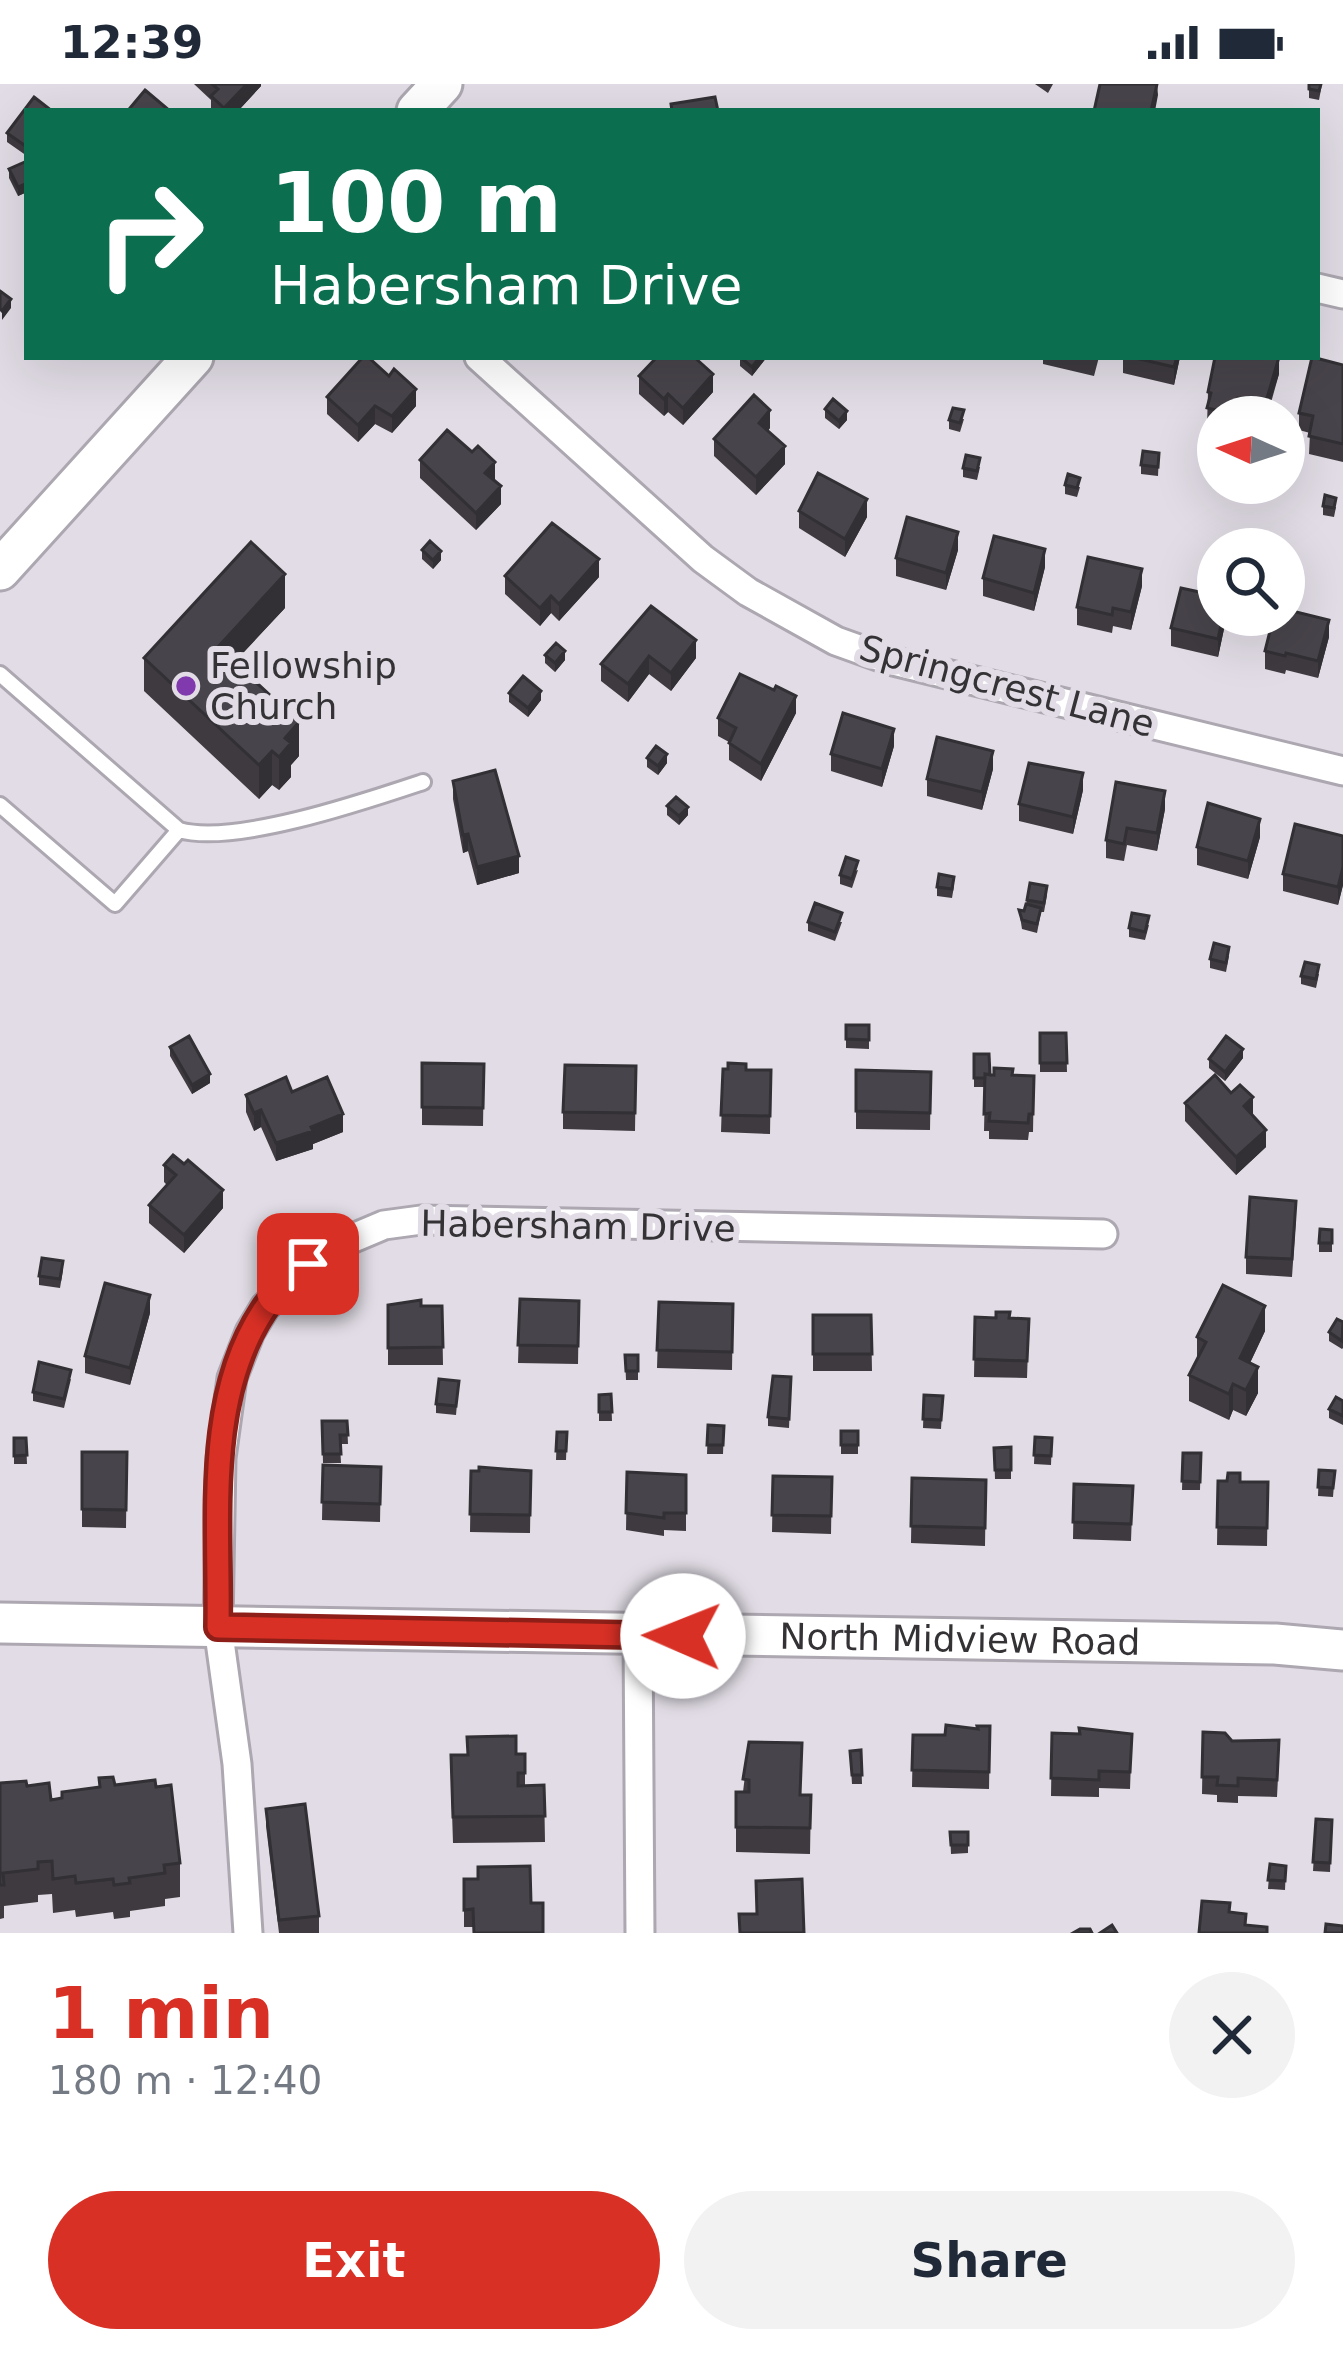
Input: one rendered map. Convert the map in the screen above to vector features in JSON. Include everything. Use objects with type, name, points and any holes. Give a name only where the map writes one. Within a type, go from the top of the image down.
[{"type":"street","points":[[420,108],[442,84]]},
{"type":"street","points":[[0,570],[191,360]]},
{"type":"street","name":"Springcrest Lane","points":[[482,360],[703,559],[775,610],[836,641],[889,660],[1343,771]]},
{"type":"street","name":"Habersham Drive","points":[[248,1933],[237,1764],[218,1627],[225,1408],[250,1332],[276,1293],[308,1264],[339,1244],[384,1225],[452,1219],[1103,1234]]},
{"type":"street","name":"North Midview Road","points":[[0,1623],[1275,1644],[1343,1650]]},
{"type":"street","points":[[638,1635],[640,1933]]},
{"type":"lane","points":[[3,682],[178,830],[198,836],[361,802],[423,782]]},
{"type":"lane","points":[[0,805],[116,904],[178,830]]},
{"type":"building","points":[[212,84],[247,84],[224,108],[211,96],[218,89]]},
{"type":"building","points":[[1100,84],[1157,84],[1152,108],[1095,108]]},
{"type":"building","points":[[145,90],[166,108],[130,108]]},
{"type":"building","points":[[34,97],[48,108],[26,108]]},
{"type":"building","points":[[715,97],[717,108],[672,108],[671,104]]},
{"type":"building","points":[[24,110],[24,145],[7,133]]},
{"type":"building","points":[[24,162],[24,184],[18,187],[9,169]]},
{"type":"building","points":[[0,291],[11,299],[2,311],[0,309]]},
{"type":"building","points":[[360,360],[371,360],[389,376],[394,369],[416,389],[392,416],[375,406],[358,425],[327,397]]},
{"type":"building","points":[[654,360],[697,360],[713,374],[683,408],[668,394],[664,399],[639,376]]},
{"type":"building","points":[[1144,360],[1176,360],[1174,367]]},
{"type":"building","points":[[1214,360],[1278,360],[1268,396],[1211,393]]},
{"type":"building","points":[[1311,360],[1343,365],[1343,444],[1309,436],[1313,416],[1305,414],[1303,396]]},
{"type":"building","points":[[754,395],[770,410],[759,423],[785,446],[756,477],[714,439]]},
{"type":"building","points":[[833,399],[847,411],[839,421],[825,409]]},
{"type":"building","points":[[953,408],[964,410],[960,423],[949,420]]},
{"type":"building","points":[[447,430],[472,452],[478,446],[495,462],[485,473],[501,486],[476,513],[420,460]]},
{"type":"building","points":[[1143,451],[1159,453],[1158,467],[1141,465]]},
{"type":"building","points":[[966,455],[980,458],[977,471],[963,468]]},
{"type":"building","points":[[818,473],[867,499],[845,539],[799,511]]},
{"type":"building","points":[[1068,474],[1080,478],[1077,488],[1065,485]]},
{"type":"building","points":[[1325,495],[1336,498],[1334,508],[1323,506]]},
{"type":"building","points":[[907,517],[958,532],[946,573],[896,558]]},
{"type":"building","points":[[552,523],[599,559],[559,604],[551,596],[540,608],[505,576]]},
{"type":"building","points":[[994,536],[1045,549],[1034,593],[983,578]]},
{"type":"building","points":[[430,541],[441,551],[433,560],[422,550]]},
{"type":"building","points":[[251,542],[285,574],[218,647],[299,722],[285,738],[291,743],[279,757],[272,751],[259,765],[144,658]]},
{"type":"building","points":[[1088,557],[1142,569],[1131,612],[1113,608],[1112,615],[1077,607]]},
{"type":"building","points":[[1181,588],[1197,591],[1197,634],[1171,628]]},
{"type":"building","points":[[651,606],[696,640],[671,673],[649,656],[628,684],[601,664]]},
{"type":"building","points":[[1305,614],[1329,620],[1318,661],[1265,651],[1269,636],[1305,636]]},
{"type":"building","points":[[556,643],[565,651],[555,663],[545,655]]},
{"type":"building","points":[[740,674],[796,696],[761,764],[729,743],[736,728],[718,718]]},
{"type":"building","points":[[523,676],[541,691],[528,708],[509,693]]},
{"type":"building","points":[[843,713],[894,729],[882,769],[831,754]]},
{"type":"building","points":[[937,737],[993,751],[982,792],[927,779]]},
{"type":"building","points":[[656,746],[667,754],[658,766],[647,758]]},
{"type":"building","points":[[1029,763],[1083,773],[1073,817],[1019,804]]},
{"type":"building","points":[[495,770],[519,856],[477,867],[468,834],[463,835],[453,781]]},
{"type":"building","points":[[1116,782],[1165,791],[1157,833],[1127,828],[1124,844],[1106,840]]},
{"type":"building","points":[[676,797],[688,807],[679,816],[667,806]]},
{"type":"building","points":[[1208,803],[1260,819],[1248,861],[1197,847]]},
{"type":"building","points":[[1295,824],[1343,836],[1338,887],[1283,874]]},
{"type":"building","points":[[846,857],[858,861],[852,879],[840,875]]},
{"type":"building","points":[[939,874],[954,877],[952,889],[937,887]]},
{"type":"building","points":[[1030,883],[1047,886],[1044,903],[1027,900]]},
{"type":"building","points":[[815,903],[842,913],[835,932],[808,922]]},
{"type":"building","points":[[1026,904],[1041,908],[1037,924],[1022,920],[1019,910],[1024,911]]},
{"type":"building","points":[[1132,913],[1149,916],[1145,932],[1129,928]]},
{"type":"building","points":[[1214,943],[1229,947],[1226,963],[1210,959]]},
{"type":"building","points":[[1305,962],[1319,965],[1316,979],[1301,976]]},
{"type":"building","points":[[846,1025],[869,1025],[869,1040],[846,1039]]},
{"type":"building","points":[[1040,1033],[1066,1033],[1067,1063],[1040,1063]]},
{"type":"building","points":[[189,1036],[210,1074],[192,1085],[170,1047]]},
{"type":"building","points":[[1226,1036],[1243,1049],[1225,1072],[1209,1059]]},
{"type":"building","points":[[974,1054],[989,1054],[990,1075],[985,1078],[974,1078]]},
{"type":"building","points":[[422,1063],[484,1064],[483,1108],[422,1107]]},
{"type":"building","points":[[728,1063],[746,1064],[746,1070],[771,1070],[770,1116],[721,1115],[723,1069],[728,1069]]},
{"type":"building","points":[[565,1065],[636,1066],[635,1113],[563,1112]]},
{"type":"building","points":[[994,1068],[1034,1076],[1033,1114],[1028,1123],[989,1121],[990,1113],[984,1114],[985,1074],[994,1075]]},
{"type":"building","points":[[856,1070],[931,1072],[930,1113],[856,1111]]},
{"type":"building","points":[[1215,1075],[1231,1093],[1240,1085],[1253,1097],[1244,1106],[1266,1130],[1236,1157],[1185,1103]]},
{"type":"building","points":[[286,1077],[292,1092],[327,1077],[343,1114],[311,1127],[313,1131],[276,1143],[261,1110],[254,1113],[246,1095]]},
{"type":"building","points":[[173,1155],[184,1164],[188,1160],[223,1190],[184,1235],[149,1205],[176,1175],[164,1165]]},
{"type":"building","points":[[1250,1197],[1296,1201],[1292,1259],[1246,1257]]},
{"type":"building","points":[[1320,1229],[1332,1230],[1332,1243],[1319,1243]]},
{"type":"building","points":[[42,1258],[63,1261],[60,1279],[39,1276]]},
{"type":"building","points":[[105,1283],[150,1295],[130,1368],[85,1356]]},
{"type":"building","points":[[1223,1285],[1265,1306],[1240,1358],[1258,1367],[1246,1390],[1233,1384],[1229,1394],[1189,1375],[1206,1342],[1197,1337]]},
{"type":"building","points":[[520,1299],[579,1301],[578,1346],[518,1345]]},
{"type":"building","points":[[421,1300],[421,1306],[442,1306],[443,1347],[388,1348],[388,1305]]},
{"type":"building","points":[[659,1302],[733,1304],[732,1352],[657,1350]]},
{"type":"building","points":[[996,1312],[1029,1319],[1027,1361],[974,1359],[975,1317],[996,1318]]},
{"type":"building","points":[[813,1315],[871,1315],[872,1354],[813,1354]]},
{"type":"building","points":[[1337,1319],[1343,1322],[1342,1341],[1329,1332]]},
{"type":"building","points":[[625,1355],[638,1355],[638,1371],[626,1371]]},
{"type":"building","points":[[39,1362],[71,1370],[64,1399],[33,1392]]},
{"type":"building","points":[[773,1376],[791,1377],[789,1419],[768,1417]]},
{"type":"building","points":[[439,1379],[459,1381],[456,1406],[436,1404]]},
{"type":"building","points":[[611,1394],[612,1412],[599,1412],[599,1395]]},
{"type":"building","points":[[924,1395],[943,1396],[941,1420],[923,1419]]},
{"type":"building","points":[[1336,1397],[1343,1401],[1343,1416],[1329,1409]]},
{"type":"building","points":[[322,1421],[347,1421],[348,1435],[340,1435],[341,1454],[323,1454]]},
{"type":"building","points":[[708,1425],[724,1426],[723,1445],[707,1445]]},
{"type":"building","points":[[841,1431],[858,1431],[858,1445],[841,1445]]},
{"type":"building","points":[[557,1432],[567,1432],[566,1451],[556,1451]]},
{"type":"building","points":[[1035,1437],[1052,1438],[1051,1456],[1034,1455]]},
{"type":"building","points":[[14,1438],[26,1438],[27,1455],[14,1456]]},
{"type":"building","points":[[1011,1447],[1011,1470],[995,1470],[994,1448]]},
{"type":"building","points":[[82,1452],[127,1452],[126,1510],[82,1509]]},
{"type":"building","points":[[1183,1453],[1201,1453],[1200,1482],[1182,1481]]},
{"type":"building","points":[[323,1465],[381,1467],[380,1504],[322,1502]]},
{"type":"building","points":[[479,1467],[531,1471],[530,1515],[470,1514],[471,1471]]},
{"type":"building","points":[[1319,1470],[1335,1471],[1333,1488],[1318,1487]]},
{"type":"building","points":[[627,1472],[686,1475],[686,1513],[664,1513],[664,1518],[626,1513]]},
{"type":"building","points":[[1228,1473],[1240,1473],[1240,1482],[1268,1482],[1267,1528],[1217,1527],[1218,1481],[1227,1481]]},
{"type":"building","points":[[773,1476],[832,1477],[831,1516],[772,1515]]},
{"type":"building","points":[[912,1478],[986,1480],[985,1528],[911,1526]]},
{"type":"building","points":[[1074,1484],[1133,1486],[1131,1524],[1073,1522]]},
{"type":"building","points":[[946,1725],[990,1726],[989,1772],[912,1770],[913,1735],[945,1735]]},
{"type":"building","points":[[1079,1728],[1132,1734],[1130,1772],[1099,1771],[1099,1780],[1051,1778],[1052,1733],[1080,1734]]},
{"type":"building","points":[[1203,1732],[1225,1733],[1232,1741],[1279,1740],[1277,1780],[1238,1778],[1238,1786],[1217,1785],[1218,1777],[1202,1777]]},
{"type":"building","points":[[516,1736],[516,1754],[525,1754],[525,1773],[518,1773],[518,1786],[544,1785],[545,1816],[453,1817],[451,1755],[468,1755],[467,1737]]},
{"type":"building","points":[[749,1742],[802,1743],[800,1795],[811,1795],[810,1828],[736,1827],[736,1792],[749,1792],[749,1780],[743,1779]]},
{"type":"building","points":[[861,1750],[862,1775],[852,1775],[850,1751]]},
{"type":"building","points":[[113,1777],[115,1785],[155,1780],[156,1787],[171,1785],[180,1863],[164,1865],[165,1873],[114,1885],[113,1879],[76,1883],[75,1876],[53,1879],[52,1861],[38,1862],[38,1869],[3,1873],[4,1885],[0,1885],[0,1783],[49,1783],[51,1800],[62,1798],[62,1792],[100,1787],[99,1778]]},
{"type":"building","points":[[305,1804],[319,1916],[279,1920],[266,1809]]},
{"type":"building","points":[[1316,1819],[1332,1820],[1330,1863],[1313,1862]]},
{"type":"building","points":[[950,1832],[968,1832],[968,1845],[951,1845]]},
{"type":"building","points":[[1270,1864],[1286,1866],[1285,1881],[1268,1880]]},
{"type":"building","points":[[530,1866],[531,1903],[543,1903],[543,1933],[474,1933],[473,1909],[464,1910],[464,1879],[478,1879],[478,1867]]},
{"type":"building","points":[[802,1879],[804,1933],[740,1933],[739,1914],[757,1914],[756,1881]]},
{"type":"building","points":[[1202,1901],[1230,1903],[1229,1912],[1246,1914],[1245,1925],[1267,1927],[1267,1933],[1199,1933]]},
{"type":"building","points":[[1326,1924],[1343,1926],[1343,1933],[1325,1933]]},
{"type":"place","name":"Fellowship Church","points":[[186,686]]},
{"type":"route","points":[[308,1264],[265,1307],[232,1378],[221,1458],[218,1627],[683,1636]]}]
